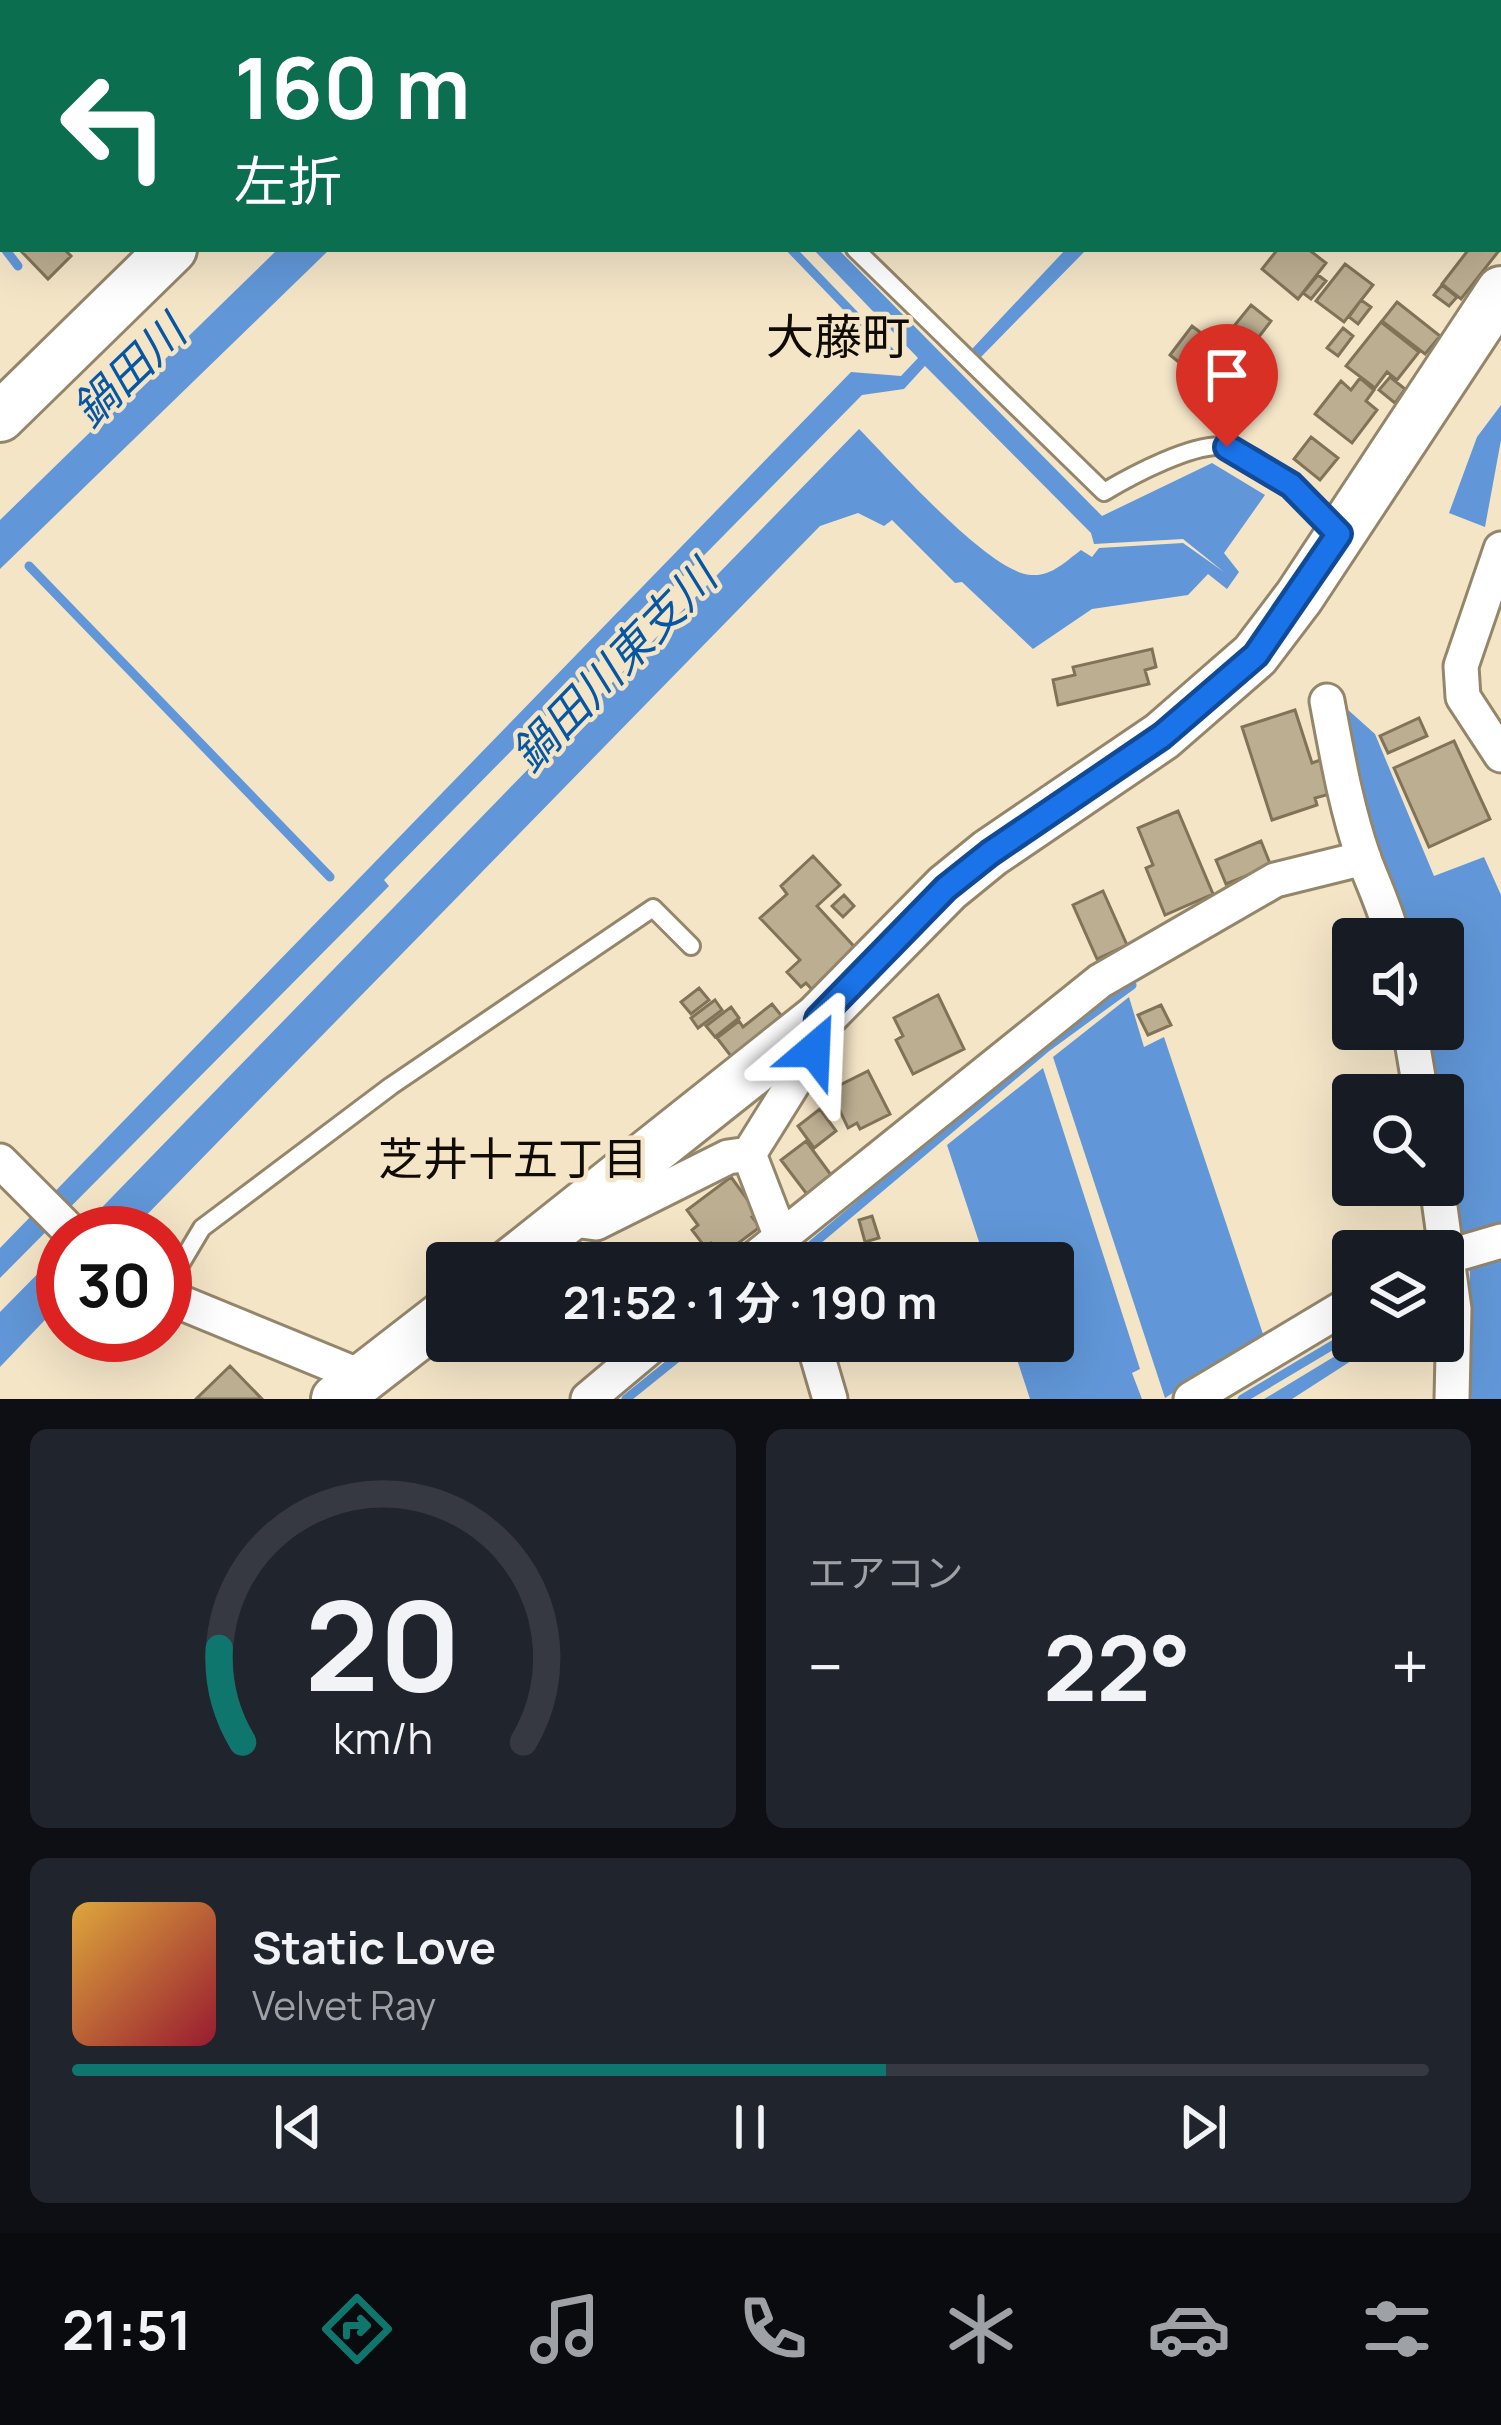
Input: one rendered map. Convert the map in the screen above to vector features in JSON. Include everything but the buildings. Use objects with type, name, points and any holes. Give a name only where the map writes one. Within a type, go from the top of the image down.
[{"type":"main road","points":[[0,417],[169,252]]},
{"type":"main road","points":[[538,1242],[818,1019],[946,888],[1162,736],[1256,655],[1501,291]]},
{"type":"main road","points":[[350,1388],[426,1329]]},
{"type":"street","points":[[1501,549],[1461,666],[1462,697],[1501,755]]},
{"type":"street","points":[[1327,701],[1364,858],[1388,918]]},
{"type":"street","points":[[794,1242],[1100,981],[1275,880],[1364,858]]},
{"type":"street","points":[[566,1220],[596,1223],[728,1157],[749,1154],[814,1050],[818,1019]]},
{"type":"street","points":[[749,1154],[783,1242]]},
{"type":"street","points":[[0,1161],[45,1206]]},
{"type":"street","points":[[1464,1252],[1501,1241]]},
{"type":"street","points":[[192,1307],[350,1388]]},
{"type":"street","points":[[1191,1399],[1332,1315]]},
{"type":"street","points":[[588,1399],[632,1362]]},
{"type":"street","points":[[819,1362],[830,1399]]},
{"type":"street","points":[[1452,1399],[1453,1362]]},
{"type":"lane","points":[[858,252],[1104,492],[1138,472],[1209,447],[1227,447],[1291,485],[1339,534]]},
{"type":"lane","points":[[192,1246],[202,1228],[391,1086],[653,908],[691,946]]},
{"type":"water","points":[[275,252],[327,252],[0,569],[0,520]]},
{"type":"water","points":[[816,252],[841,252],[1102,516],[1212,463],[1265,495],[1224,553],[1239,572],[1227,589],[1208,574],[1188,595],[1092,609],[1033,649],[962,582],[955,583],[892,520],[884,526],[858,513],[820,526],[155,1206],[103,1206],[859,429],[968,537],[1014,570],[1046,573],[1081,550],[1092,557],[1099,548],[1183,543],[1224,572],[1183,539],[1094,544],[1091,533],[925,366],[904,389],[862,395],[384,880],[389,886],[71,1206],[41,1206],[851,372],[901,376],[918,358]]},
{"type":"water","points":[[1063,252],[1084,252],[981,357],[972,349]]},
{"type":"water","points":[[1501,405],[1501,440],[1485,527],[1449,513],[1477,437]]},
{"type":"water","points":[[1337,700],[1375,734],[1434,876],[1484,857],[1501,895],[1501,1399],[1465,1399],[1470,1272],[1464,1258],[1464,1230],[1456,1230],[1451,1206],[1464,1206],[1464,1074],[1428,1074],[1424,1050],[1464,1050],[1464,918],[1397,918],[1371,846]]},
{"type":"water","points":[[1129,997],[1144,1047],[1164,1037],[1263,1334],[1165,1398],[1053,1057]]},
{"type":"water","points":[[1043,1068],[1140,1369],[1132,1373],[1142,1399],[1030,1399],[1018,1362],[1074,1362],[1074,1242],[979,1242],[947,1145]]},
{"type":"water","points":[[36,1211],[36,1242],[0,1278],[0,1248]]},
{"type":"water","points":[[36,1275],[36,1329],[0,1367],[0,1312]]},
{"type":"water","points":[[1332,1358],[1332,1362],[1349,1362],[1292,1399],[1264,1399]]},
{"type":"waterway","points":[[7,252],[18,266]]},
{"type":"waterway","points":[[794,252],[891,353]]},
{"type":"waterway","points":[[29,566],[330,877]]},
{"type":"waterway","points":[[815,1242],[1047,1047],[1132,985]]},
{"type":"waterway","points":[[1242,1399],[1332,1345]]},
{"type":"waterway","points":[[626,1399],[672,1362]]},
{"type":"district","name":"大藤町","points":[[838,337]]},
{"type":"district","name":"芝井十五丁目","points":[[513,1159]]},
{"type":"route","points":[[814,1050],[818,1019],[946,888],[1162,736],[1256,655],[1299,597],[1339,534],[1291,485],[1227,447]]},
{"type":"water label","name":"鍋田川","points":[[129,371]]},
{"type":"water label","name":"鍋田川東支川","points":[[614,666]]}]
